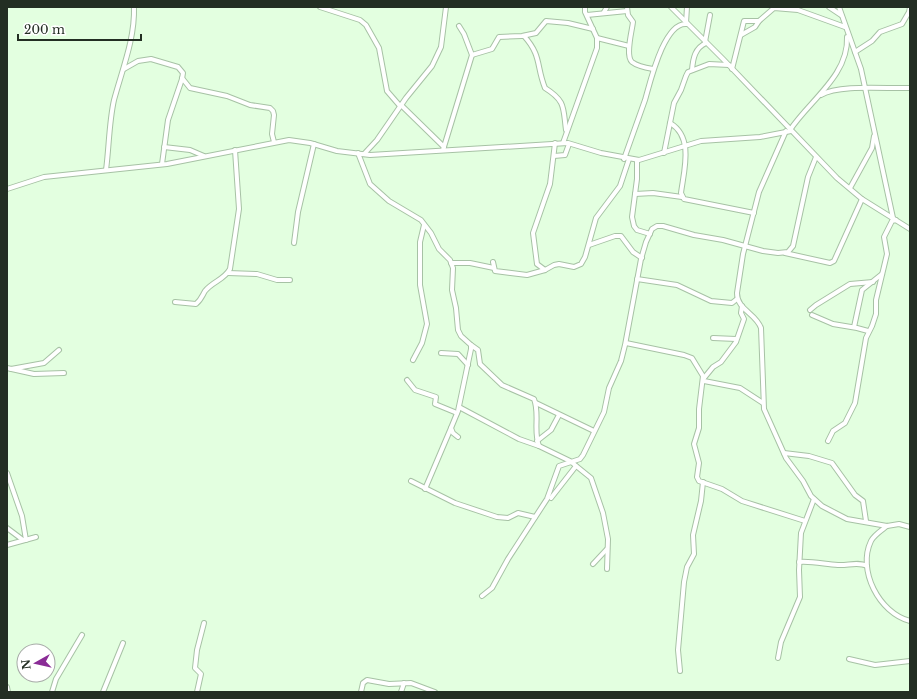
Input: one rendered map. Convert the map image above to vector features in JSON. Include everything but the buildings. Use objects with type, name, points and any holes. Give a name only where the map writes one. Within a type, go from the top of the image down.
[{"type":"street","points":[[106,170],[114,102],[124,69],[133,24],[134,7]]},
{"type":"street","points":[[320,7],[360,20],[366,25],[379,48],[387,91],[400,106],[444,148]]},
{"type":"street","points":[[364,154],[377,140],[400,106],[432,66],[438,56],[443,40],[446,7]]},
{"type":"street","points":[[563,143],[597,48],[597,38],[585,7]]},
{"type":"street","points":[[604,12],[607,7]]},
{"type":"street","points":[[671,7],[731,67],[789,131],[816,157],[862,198],[910,229]]},
{"type":"street","points":[[687,7],[687,23]]},
{"type":"street","points":[[741,35],[755,27],[771,9],[778,7],[798,10],[845,27]]},
{"type":"street","points":[[829,7],[842,16]]},
{"type":"street","points":[[839,7],[855,52],[865,88],[895,219]]},
{"type":"street","points":[[855,52],[872,41],[880,32],[900,26],[910,13],[910,7]]},
{"type":"street","points":[[587,15],[627,9],[628,16],[633,22],[629,46],[630,60],[633,63],[653,69]]},
{"type":"street","points":[[692,70],[695,53],[701,45],[706,42],[710,15]]},
{"type":"street","points":[[731,67],[744,20],[759,21]]},
{"type":"street","points":[[472,55],[492,49],[499,37],[524,36],[539,31],[546,21],[568,23],[593,29]]},
{"type":"street","points":[[451,263],[470,263],[494,268],[495,271],[527,275],[559,264],[570,267],[578,266],[585,257],[596,218],[620,186],[626,159],[653,69],[659,55],[675,28],[687,23]]},
{"type":"street","points":[[444,148],[472,55],[464,34],[459,26]]},
{"type":"street","points":[[637,279],[677,285],[711,301],[732,303],[737,299],[745,247],[762,185],[789,131],[818,97],[843,61],[847,49],[847,33]]},
{"type":"street","points":[[524,36],[532,45],[537,54],[545,88],[559,98],[563,104],[567,132]]},
{"type":"street","points":[[597,38],[629,46]]},
{"type":"street","points":[[124,69],[138,61],[151,59],[178,67],[183,73],[168,120],[162,164]]},
{"type":"street","points":[[664,153],[674,103],[681,90],[683,79],[692,70],[708,64],[731,67]]},
{"type":"street","points":[[182,78],[190,88],[228,96],[250,105],[270,108],[274,111],[272,134],[274,142]]},
{"type":"street","points":[[818,97],[828,91],[865,88],[910,88]]},
{"type":"street","points":[[670,123],[683,136],[686,146],[682,197]]},
{"type":"street","points":[[7,188],[44,177],[162,164],[289,140],[314,144],[337,151],[364,154],[396,154],[444,148],[498,148],[563,143],[626,159],[637,160],[701,141],[760,136],[789,131]]},
{"type":"street","points":[[850,188],[872,148],[875,132]]},
{"type":"street","points":[[545,270],[537,264],[533,233],[550,184],[555,143]]},
{"type":"street","points":[[294,243],[298,212],[314,144]]},
{"type":"street","points":[[554,156],[565,155],[569,144]]},
{"type":"street","points":[[164,147],[190,150],[204,156]]},
{"type":"street","points":[[175,302],[196,304],[200,301],[206,291],[228,273],[230,269],[239,209],[235,150]]},
{"type":"street","points":[[358,153],[370,184],[389,201],[416,216],[431,233],[437,247],[451,263],[453,268],[452,290],[456,308],[458,330],[461,336],[478,350],[480,364],[502,385],[516,392],[532,396],[536,403],[535,433],[539,446]]},
{"type":"street","points":[[784,253],[788,252],[793,246],[808,177],[816,157]]},
{"type":"street","points":[[637,160],[637,179],[632,217],[634,226],[642,232],[650,234]]},
{"type":"street","points":[[635,194],[653,193],[682,197],[692,202],[754,213]]},
{"type":"street","points":[[482,596],[492,588],[508,559],[551,493],[559,466],[570,461],[580,459],[604,412],[609,388],[621,361],[626,343],[642,258],[650,234],[655,227],[663,226],[694,235],[723,240],[745,247],[784,253],[830,263],[834,261],[862,198]]},
{"type":"street","points":[[828,441],[833,431],[845,423],[854,403],[868,332],[874,321],[876,300],[887,254],[884,237],[892,221],[895,219]]},
{"type":"street","points":[[413,360],[422,343],[427,324],[420,285],[420,242],[424,225]]},
{"type":"street","points":[[588,245],[615,236],[621,236],[633,252],[642,258]]},
{"type":"street","points":[[493,262],[494,268]]},
{"type":"street","points":[[228,273],[257,274],[277,280],[290,280]]},
{"type":"street","points":[[854,327],[862,290],[882,274]]},
{"type":"street","points":[[810,310],[850,284],[873,282]]},
{"type":"street","points":[[737,299],[742,306],[756,317],[761,328],[763,404],[784,453],[814,499],[832,512],[847,519],[866,521],[887,526],[899,524],[910,526]]},
{"type":"street","points":[[704,380],[713,367],[721,362],[736,339],[744,319],[741,313],[742,306]]},
{"type":"street","points":[[812,315],[833,324],[854,327],[868,332]]},
{"type":"street","points":[[713,338],[736,339]]},
{"type":"street","points":[[626,343],[684,354],[692,358],[701,371],[704,380],[699,409],[699,428],[694,444],[699,463],[697,477],[703,482],[722,489],[742,501],[805,521]]},
{"type":"street","points":[[426,489],[459,407],[471,345]]},
{"type":"street","points":[[9,369],[44,362],[59,350]]},
{"type":"street","points":[[441,353],[458,354],[468,365]]},
{"type":"street","points":[[9,369],[34,374],[64,373]]},
{"type":"street","points":[[407,380],[415,390],[436,397],[435,404],[457,413]]},
{"type":"street","points":[[704,380],[740,388],[763,404]]},
{"type":"street","points":[[536,403],[594,431]]},
{"type":"street","points":[[459,407],[519,439],[539,446],[570,461],[591,478],[603,513],[608,539],[608,569]]},
{"type":"street","points":[[537,441],[551,430],[559,415]]},
{"type":"street","points":[[451,428],[453,433],[458,437]]},
{"type":"street","points":[[784,453],[809,456],[832,463],[855,495],[863,501],[866,521]]},
{"type":"street","points":[[540,509],[547,504],[576,466]]},
{"type":"street","points":[[7,473],[22,516],[25,540]]},
{"type":"street","points":[[411,482],[466,508],[504,519],[518,513],[535,517]]},
{"type":"street","points":[[680,671],[678,650],[684,582],[687,567],[694,554],[693,535],[701,501],[703,482]]},
{"type":"street","points":[[778,658],[781,642],[800,597],[799,562],[801,533],[814,499]]},
{"type":"street","points":[[887,526],[872,539],[867,566],[873,586],[884,606],[902,619],[910,621]]},
{"type":"street","points":[[7,528],[25,540]]},
{"type":"street","points":[[7,545],[36,537]]},
{"type":"street","points":[[593,564],[607,549]]},
{"type":"street","points":[[799,562],[811,561],[838,565],[859,564],[867,566]]},
{"type":"street","points":[[197,692],[201,674],[196,668],[196,650],[204,623]]},
{"type":"street","points":[[52,692],[56,679],[82,635]]},
{"type":"street","points":[[103,692],[123,643]]},
{"type":"street","points":[[849,659],[875,665],[910,661]]},
{"type":"street","points":[[361,692],[363,683],[366,680],[389,684],[411,683],[435,692]]},
{"type":"street","points":[[401,692],[404,683]]},
{"type":"street","points":[[7,687],[8,692]]}]
